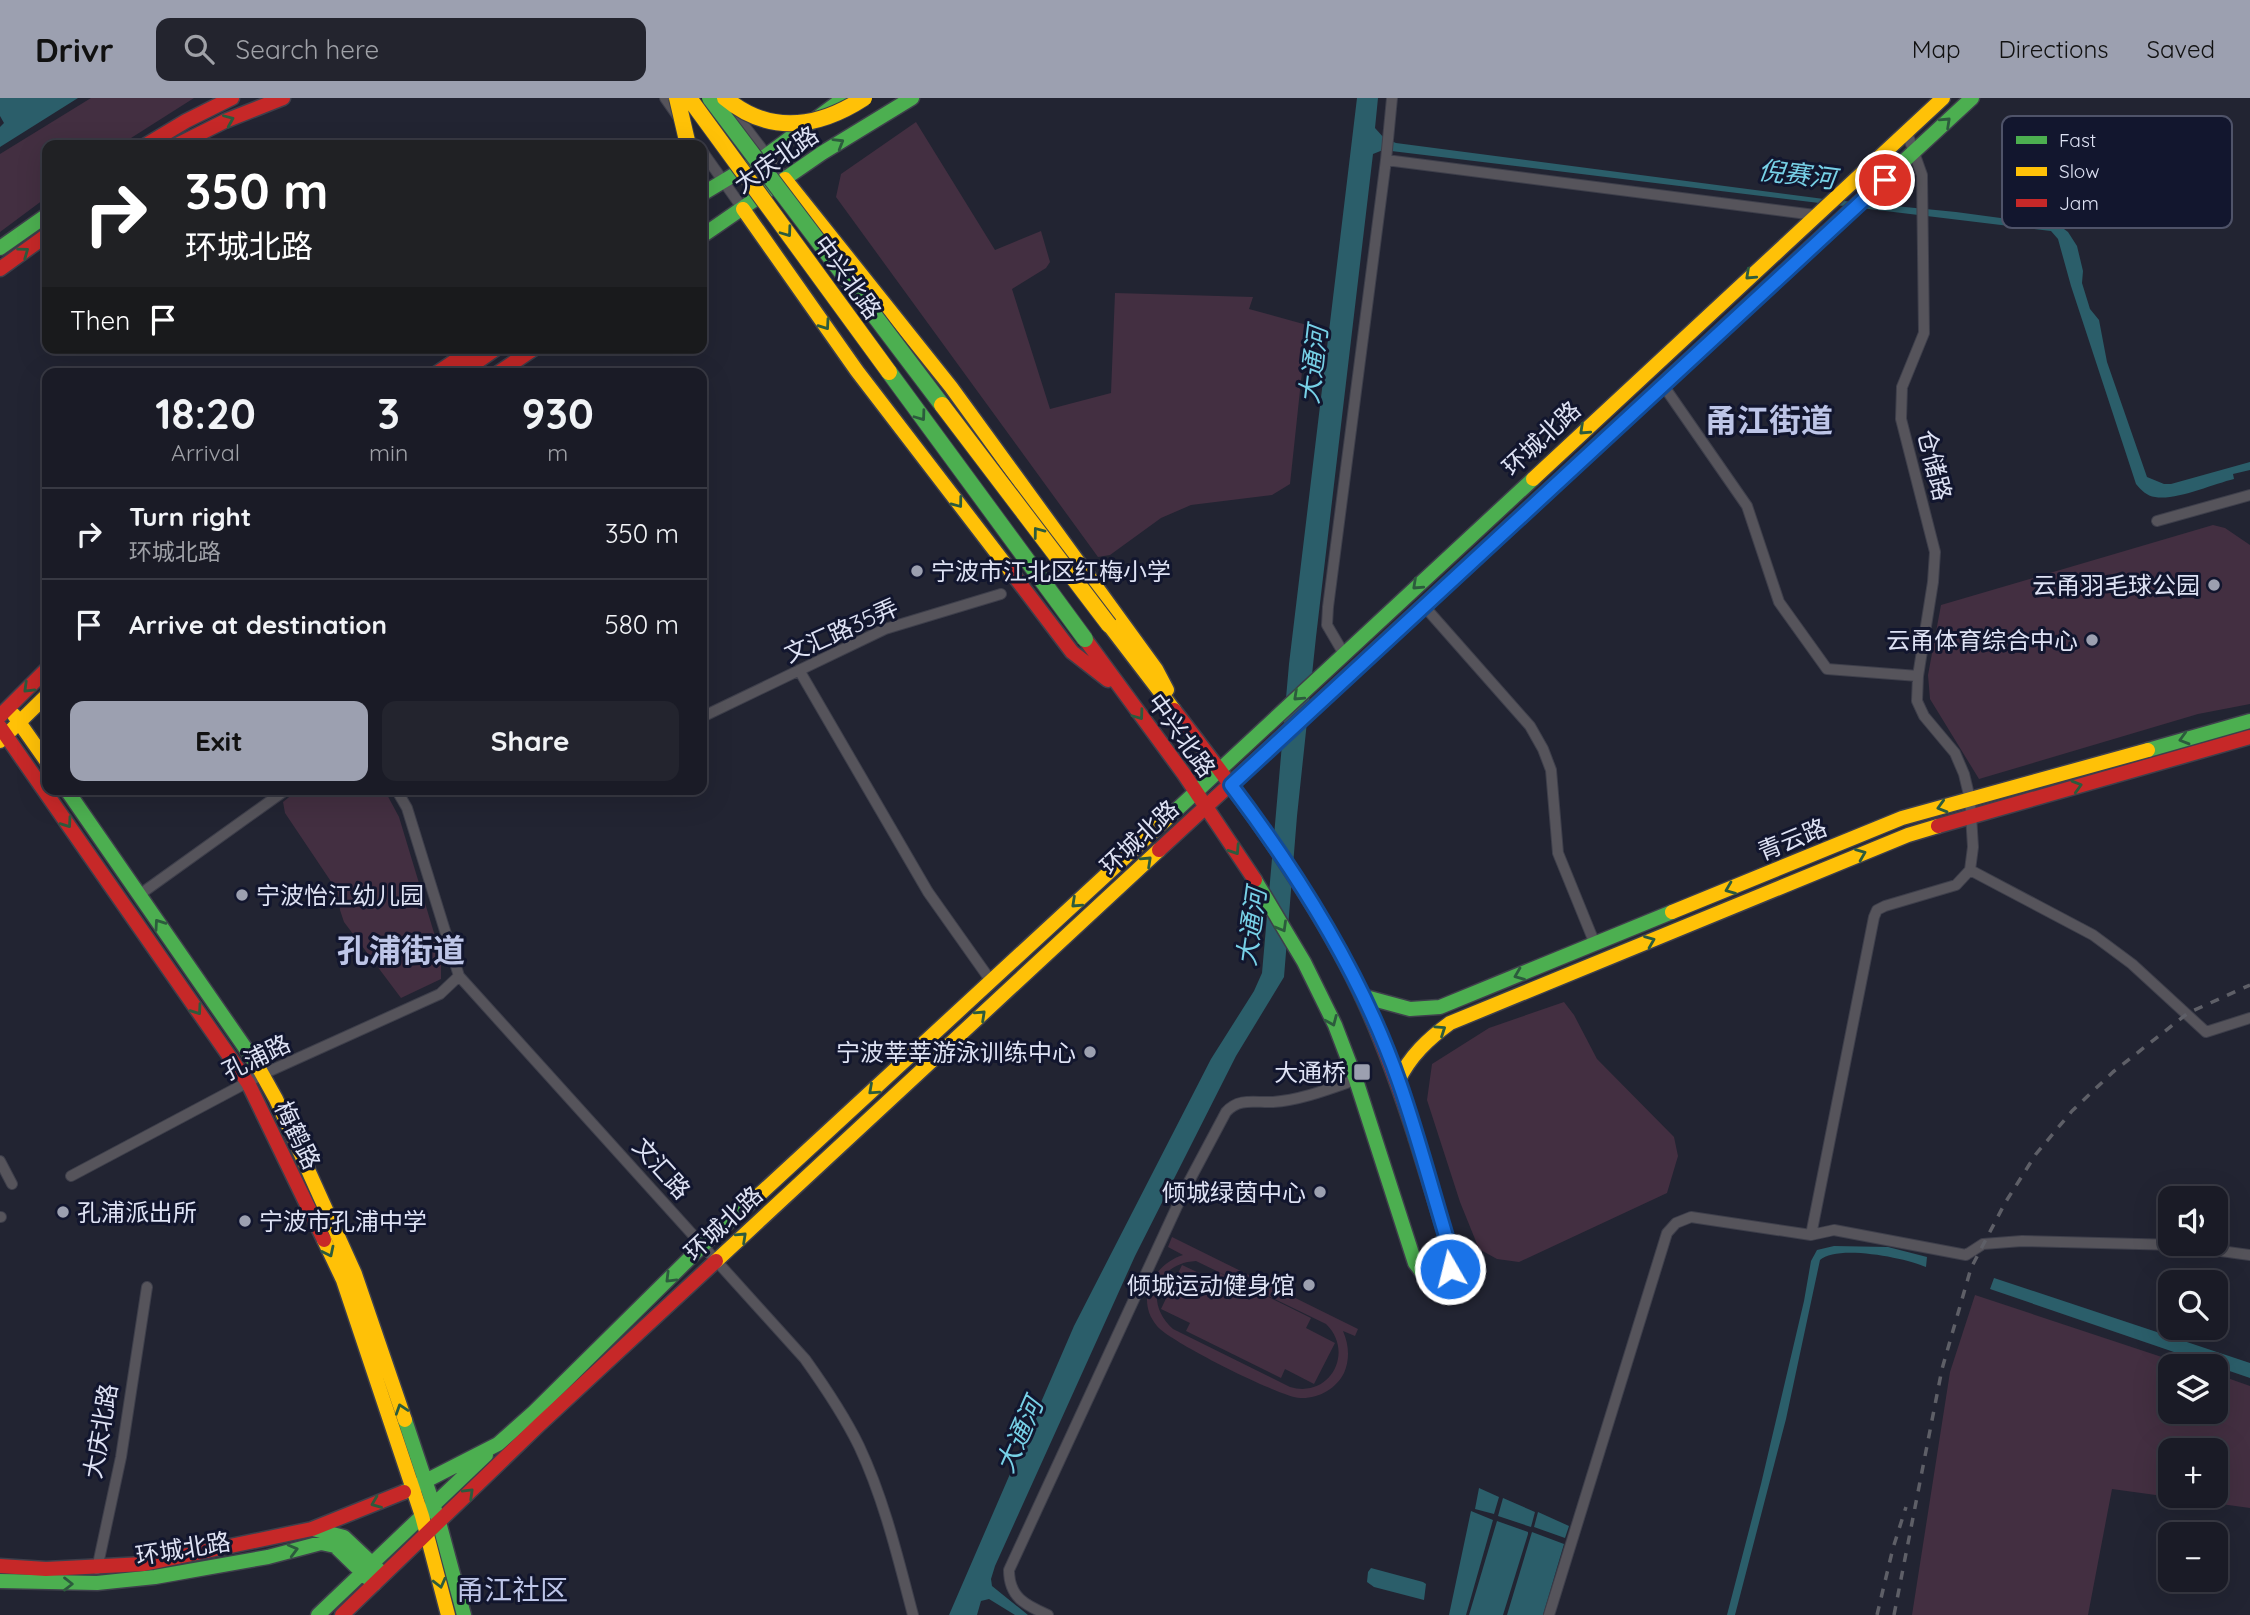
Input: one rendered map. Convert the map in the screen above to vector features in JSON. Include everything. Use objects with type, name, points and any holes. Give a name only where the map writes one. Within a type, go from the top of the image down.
[{"type":"main road","points":[[154,140],[232,98]]},
{"type":"main road","points":[[187,140],[225,121],[283,98]]},
{"type":"main road","points":[[677,98],[687,140]]},
{"type":"main road","name":"中兴北路","points":[[689,98],[1206,806],[1263,894],[1330,1014],[1355,1080],[1415,1263],[1427,1279],[1440,1277],[1450,1269],[1452,1259],[1398,1081],[1347,966],[1298,883],[1231,785],[710,98]]},
{"type":"main road","points":[[724,98],[760,118],[799,124],[825,119],[864,98]]},
{"type":"main road","name":"大庆北路","points":[[707,190],[767,155],[830,104],[844,98]]},
{"type":"main road","name":"大庆北路","points":[[707,233],[822,153],[912,98]]},
{"type":"main road","name":"环城北路","points":[[0,1566],[97,1575],[155,1577],[268,1557],[321,1543],[335,1546],[379,1579],[539,1425],[1972,98]]},
{"type":"main road","name":"环城北路","points":[[367,1568],[534,1412],[703,1245],[992,981],[1936,101]]},
{"type":"main road","points":[[785,179],[960,398],[1156,669],[1183,723]]},
{"type":"main road","points":[[743,209],[857,371],[1072,652],[1124,693]]},
{"type":"main road","points":[[0,248],[42,219]]},
{"type":"main road","points":[[0,269],[42,239]]},
{"type":"main road","points":[[445,368],[465,354]]},
{"type":"main road","points":[[468,368],[488,354]]},
{"type":"main road","points":[[505,368],[526,354]]},
{"type":"main road","points":[[42,674],[4,711],[19,722],[42,755]]},
{"type":"main road","points":[[2,735],[42,700]]},
{"type":"main road","name":"青云路","points":[[1362,996],[1404,1009],[1429,1010],[1902,818],[2250,721]]},
{"type":"main road","name":"梅鹤路","points":[[2,735],[42,792]]},
{"type":"main road","name":"青云路","points":[[1398,1081],[1404,1068],[1423,1044],[1450,1023],[1908,835],[2250,737]]},
{"type":"main road","name":"梅鹤路","points":[[44,795],[248,1083],[343,1280],[419,1484]]},
{"type":"main road","name":"梅鹤路","points":[[70,795],[264,1074],[355,1274],[419,1484],[464,1615]]},
{"type":"main road","name":"环城北路","points":[[0,1581],[97,1575],[312,1529],[419,1484],[498,1444]]},
{"type":"main road","name":"梅鹤路","points":[[433,1527],[449,1615]]},
{"type":"main road","name":"环城北路","points":[[312,1529],[344,1535],[367,1568]]},
{"type":"main road","points":[[318,1615],[367,1568]]},
{"type":"main road","points":[[342,1615],[379,1579]]},
{"type":"street","points":[[665,98],[694,140]]},
{"type":"street","points":[[724,98],[785,179]]},
{"type":"street","points":[[1343,654],[1327,625],[1328,607],[1392,98]]},
{"type":"street","name":"仓储路","points":[[1906,130],[1922,175],[1924,333],[1902,387],[1901,419],[1935,552],[1918,676],[1919,708],[1955,753],[1964,774],[1970,799],[1973,847],[1970,870]]},
{"type":"street","points":[[707,158],[743,209]]},
{"type":"street","points":[[1386,159],[1815,215]]},
{"type":"street","points":[[1663,385],[1747,506],[1779,602],[1827,669],[1918,676]]},
{"type":"street","points":[[2157,520],[2250,495]]},
{"type":"street","name":"文汇路35弄","points":[[707,715],[885,629],[1002,594]]},
{"type":"street","points":[[1424,607],[1530,726],[1543,749],[1550,770],[1558,853],[1595,944]]},
{"type":"street","points":[[799,670],[928,892],[992,981]]},
{"type":"street","points":[[139,895],[279,795]]},
{"type":"street","name":"文汇路","points":[[399,795],[407,808],[459,976],[805,1359],[836,1403],[860,1447],[884,1511],[914,1615]]},
{"type":"street","points":[[1811,1235],[1874,917],[1877,910],[1885,906],[1956,885],[1970,870],[2093,934],[2132,964],[2206,1032],[2250,1018]]},
{"type":"street","name":"孔浦路","points":[[71,1176],[264,1074],[440,994],[459,976]]},
{"type":"street","points":[[1048,1615],[1024,1603],[1015,1594],[1009,1583],[1009,1570],[1185,1188],[1226,1112],[1240,1102],[1274,1102],[1313,1094],[1355,1080]]},
{"type":"street","points":[[0,1161],[12,1184]]},
{"type":"street","points":[[1549,1615],[1667,1233],[1676,1223],[1691,1217],[1811,1235],[1834,1230],[1966,1255],[1983,1244],[2022,1241],[2177,1245],[2250,1255]]},
{"type":"street","name":"大庆北路","points":[[97,1575],[121,1457],[147,1287]]},
{"type":"shaded area","points":[[91,98],[194,98],[128,140],[42,140],[42,201],[0,232],[0,154]]},
{"type":"shaded area","points":[[916,122],[995,250],[1041,231],[1050,262],[1046,268],[1012,289],[1050,409],[1111,393],[1115,293],[1253,297],[1249,309],[1307,325],[1290,484],[1272,495],[1191,505],[1161,518],[1110,555],[1098,557],[836,197],[841,174]]},
{"type":"shaded area","name":"云甬体育综合中心","points":[[2213,525],[2225,528],[2250,545],[2250,704],[2198,714],[1979,779],[1930,699],[1928,675],[1941,605]]},
{"type":"shaded area","points":[[292,795],[387,795],[399,817],[441,956],[441,979],[401,998],[344,922],[338,892],[285,813],[283,802]]},
{"type":"shaded area","points":[[1564,1002],[1574,1015],[1597,1059],[1674,1137],[1678,1156],[1667,1193],[1519,1262],[1497,1259],[1479,1249],[1460,1202],[1427,1100],[1432,1064],[1489,1028]]},
{"type":"shaded area","points":[[1172,1237],[1358,1329],[1355,1336],[1343,1331],[1348,1357],[1341,1379],[1320,1395],[1300,1398],[1271,1389],[1226,1368],[1166,1334],[1150,1316],[1147,1294],[1150,1284],[1163,1266],[1183,1255],[1168,1247]],"holes":[[[1196,1261],[1326,1324],[1338,1347],[1334,1370],[1327,1380],[1317,1386],[1304,1389],[1290,1387],[1173,1329],[1158,1307],[1157,1296],[1164,1276],[1183,1263]]]},
{"type":"shaded area","points":[[1182,1265],[1212,1279],[1216,1271],[1311,1318],[1306,1328],[1335,1343],[1314,1384],[1285,1369],[1281,1378],[1186,1331],[1190,1323],[1161,1309]]},
{"type":"shaded area","points":[[1975,1295],[2158,1356],[2158,1424],[2228,1424],[2228,1378],[2250,1386],[2250,1508],[2228,1505],[2228,1438],[2158,1438],[2158,1495],[2112,1489],[2088,1615],[1912,1615],[1950,1372]]},
{"type":"water","points":[[0,98],[78,98],[0,147],[0,127],[4,123],[0,116]]},
{"type":"water","points":[[1357,98],[1378,98],[1375,128],[1384,138],[1396,143],[1824,199],[2002,218],[2002,225],[1383,150],[1373,154],[1316,637],[1297,816],[1284,977],[1236,1056],[1135,1256],[995,1566],[992,1586],[1028,1615],[1015,1615],[989,1599],[981,1601],[977,1615],[949,1615],[1074,1326],[1211,1059],[1254,991],[1262,973],[1289,664]]},
{"type":"water","points":[[2026,228],[2063,228],[2077,246],[2083,271],[2082,283],[2090,309],[2099,320],[2107,362],[2147,477],[2171,484],[2250,462],[2250,470],[2233,474],[2234,479],[2173,497],[2152,496],[2136,484],[2058,239],[2051,231]]},
{"type":"water","points":[[1834,1246],[1888,1247],[1927,1257],[1926,1267],[1872,1254],[1841,1253],[1820,1260],[1786,1419],[1735,1615],[1727,1615],[1761,1484],[1811,1261],[1817,1250]]},
{"type":"water","points":[[1994,1278],[2158,1332],[2158,1340],[2181,1340],[2223,1354],[2180,1354],[1990,1289]]},
{"type":"water","points":[[2228,1356],[2250,1363],[2250,1378],[2228,1370]]},
{"type":"water","points":[[1479,1488],[1499,1497],[1494,1514],[1475,1509]]},
{"type":"water","points":[[1503,1498],[1535,1512],[1531,1527],[1498,1516]]},
{"type":"water","points":[[1471,1511],[1493,1520],[1466,1615],[1449,1615]]},
{"type":"water","points":[[1538,1512],[1569,1526],[1565,1538],[1534,1527]]},
{"type":"water","points":[[1497,1521],[1528,1534],[1503,1615],[1469,1615]]},
{"type":"water","points":[[1532,1532],[1564,1544],[1543,1615],[1507,1615]]},
{"type":"water","points":[[1371,1568],[1423,1582],[1426,1584],[1424,1600],[1374,1587],[1367,1582]]},
{"type":"railway","points":[[1894,1615],[1942,1369],[1971,1268],[2005,1203],[2036,1154],[2072,1111],[2113,1072],[2188,1013],[2250,985]]},
{"type":"railway","points":[[1877,1615],[1906,1507]]},
{"type":"traffic: fast","points":[[710,98],[942,405]]},
{"type":"traffic: fast","points":[[707,191],[767,155],[844,98]]},
{"type":"traffic: fast","points":[[707,233],[822,153],[912,98]]},
{"type":"traffic: fast","points":[[1826,233],[1972,98]]},
{"type":"traffic: fast","points":[[0,248],[42,219]]},
{"type":"traffic: fast","points":[[889,372],[1085,639]]},
{"type":"traffic: fast","points":[[1171,815],[1533,479]]},
{"type":"traffic: fast","points":[[2148,750],[2250,721]]},
{"type":"traffic: fast","points":[[70,795],[257,1065]]},
{"type":"traffic: fast","points":[[1255,880],[1304,962],[1335,1025],[1356,1080],[1415,1263],[1427,1279],[1440,1277],[1450,1269],[1452,1256],[1416,1139]]},
{"type":"traffic: fast","points":[[1362,996],[1410,1009],[1440,1007],[1672,912]]},
{"type":"traffic: fast","points":[[404,1492],[498,1444],[534,1412],[703,1245],[760,1194]]},
{"type":"traffic: fast","points":[[405,1420],[439,1522],[464,1615]]},
{"type":"traffic: fast","points":[[318,1615],[486,1455]]},
{"type":"traffic: fast","points":[[313,1529],[344,1537],[380,1571]]},
{"type":"traffic: fast","points":[[0,1581],[97,1583],[155,1577],[268,1557],[321,1543],[335,1546],[374,1584]]},
{"type":"traffic: slow","points":[[677,98],[687,140]]},
{"type":"traffic: slow","points":[[689,98],[889,372]]},
{"type":"traffic: slow","points":[[725,98],[759,118],[794,123],[829,116],[864,98]]},
{"type":"traffic: slow","points":[[1533,479],[1943,98]]},
{"type":"traffic: slow","points":[[785,179],[951,387],[1156,669],[1167,690]]},
{"type":"traffic: slow","points":[[743,209],[857,371],[1012,573]]},
{"type":"traffic: slow","points":[[1581,460],[1826,233]]},
{"type":"traffic: slow","points":[[942,405],[1109,625]]},
{"type":"traffic: slow","points":[[1109,625],[1174,710]]},
{"type":"traffic: slow","points":[[0,741],[42,700]]},
{"type":"traffic: slow","points":[[14,715],[42,755]]},
{"type":"traffic: slow","points":[[1672,912],[1902,818],[2148,750]]},
{"type":"traffic: slow","points":[[760,1194],[1171,815]]},
{"type":"traffic: slow","points":[[1398,1081],[1420,1049],[1450,1023],[1908,835],[1938,826]]},
{"type":"traffic: slow","points":[[716,1261],[1159,850]]},
{"type":"traffic: slow","points":[[257,1065],[276,1099],[355,1274],[405,1420]]},
{"type":"traffic: slow","points":[[324,1240],[343,1280],[422,1516],[448,1615]]},
{"type":"traffic: jam","points":[[154,140],[232,98]]},
{"type":"traffic: jam","points":[[187,140],[225,121],[283,98]]},
{"type":"traffic: jam","points":[[0,269],[42,239]]},
{"type":"traffic: jam","points":[[444,368],[465,354]]},
{"type":"traffic: jam","points":[[468,368],[488,354]]},
{"type":"traffic: jam","points":[[505,368],[526,354]]},
{"type":"traffic: jam","points":[[1159,850],[1581,460]]},
{"type":"traffic: jam","points":[[1012,573],[1072,652],[1108,680]]},
{"type":"traffic: jam","points":[[1085,639],[1184,774],[1255,880]]},
{"type":"traffic: jam","points":[[0,716],[42,674]]},
{"type":"traffic: jam","points":[[1174,710],[1266,834],[1328,932],[1377,1029],[1416,1139]]},
{"type":"traffic: jam","points":[[0,727],[42,787]]},
{"type":"traffic: jam","points":[[1938,826],[2250,737]]},
{"type":"traffic: jam","points":[[47,795],[248,1083],[324,1240]]},
{"type":"traffic: jam","points":[[342,1615],[539,1425],[716,1261]]},
{"type":"traffic: jam","points":[[0,1566],[46,1569],[144,1564],[312,1529],[404,1492]]},
{"type":"place","name":"宁波市江北区红梅小学","points":[[917,571]]},
{"type":"place","name":"云甬羽毛球公园","points":[[2214,585]]},
{"type":"place","name":"云甬体育综合中心","points":[[2092,640]]},
{"type":"place","name":"宁波怡江幼儿园","points":[[242,895]]},
{"type":"place","name":"宁波莘莘游泳训练中心","points":[[1090,1052]]},
{"type":"place","name":"大通桥","points":[[1362,1072]]},
{"type":"place","name":"倾城绿茵中心","points":[[1320,1192]]},
{"type":"place","name":"孔浦派出所","points":[[63,1212]]},
{"type":"place","name":"宁波市孔浦中学","points":[[245,1221]]},
{"type":"place","name":"倾城运动健身馆","points":[[1309,1285]]},
{"type":"district","name":"甬江街道","points":[[1769,420]]},
{"type":"district","name":"孔浦街道","points":[[401,950]]},
{"type":"district","name":"甬江社区","points":[[512,1589]]},
{"type":"route","points":[[1450,1269],[1452,1256],[1398,1081],[1372,1019],[1347,966],[1313,907],[1231,785],[1885,180]]},
{"type":"water label","name":"倪赛河","points":[[1797,174]]},
{"type":"water label","name":"大通河","points":[[1313,365]]},
{"type":"water label","name":"大通河","points":[[1251,927]]},
{"type":"water label","name":"大通河","points":[[1019,1435]]}]
